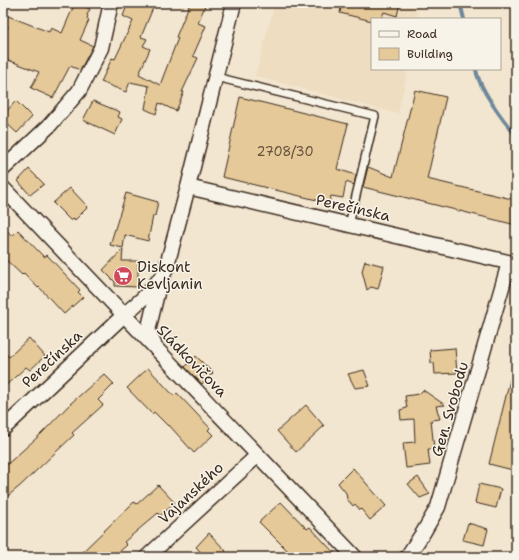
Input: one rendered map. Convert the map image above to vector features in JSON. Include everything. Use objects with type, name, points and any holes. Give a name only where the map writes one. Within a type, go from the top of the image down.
[{"type":"street","points":[[3,169],[49,126],[79,91],[101,48],[111,3]]},
{"type":"street","name":"Perečínska","points":[[155,347],[148,331],[152,313],[158,289],[167,265],[188,187],[234,3]]},
{"type":"street","name":"Perečínska","points":[[188,187],[513,264]]},
{"type":"street","name":"Sládkovičova","points":[[3,188],[112,303],[129,310],[155,347],[355,557]]},
{"type":"street","name":"Gen. Svobodu","points":[[408,557],[438,507],[513,264]]},
{"type":"street","name":"Perečínska","points":[[155,347],[155,323],[162,296],[167,265]]},
{"type":"street","name":"Perečínska","points":[[3,429],[153,289],[167,265]]},
{"type":"street","name":"Perečínska","points":[[152,313],[162,296]]},
{"type":"street","points":[[129,310],[135,320],[144,318],[152,313]]},
{"type":"street","name":"Vajanského","points":[[148,557],[258,455]]},
{"type":"lane","points":[[216,77],[375,116],[348,225]]},
{"type":"shaded area","points":[[275,3],[415,3],[419,18],[371,18],[371,70],[408,70],[398,114],[255,76]]},
{"type":"building","points":[[75,3],[90,9],[87,15],[87,19],[89,20],[80,40],[93,46],[80,70],[70,66],[53,98],[31,88],[39,72],[3,58],[3,40],[8,26],[3,23],[3,14],[49,32],[51,28],[62,33]]},
{"type":"building","points":[[128,3],[155,3],[141,37],[147,39],[143,46],[150,49],[139,74],[160,85],[178,38],[176,37],[190,3],[206,3],[198,23],[206,26],[193,56],[198,58],[182,92],[184,92],[176,111],[159,103],[156,114],[145,109],[149,86],[130,82],[126,92],[101,82],[112,58],[115,59],[133,21],[123,16]]},
{"type":"building","points":[[342,3],[400,3],[397,16],[384,12],[381,18],[371,18],[371,21],[340,13]]},
{"type":"building","points":[[415,90],[446,97],[427,179],[516,200],[516,225],[363,187],[368,167],[393,177]]},
{"type":"building","points":[[240,97],[348,124],[337,169],[356,175],[354,185],[346,182],[343,198],[331,196],[329,203],[222,177]]},
{"type":"building","points":[[16,101],[32,117],[17,133],[3,120],[3,115]]},
{"type":"building","points":[[93,101],[120,112],[118,117],[122,119],[115,135],[83,120]]},
{"type":"building","points":[[29,169],[44,184],[30,195],[18,181]]},
{"type":"building","points":[[70,188],[88,207],[75,220],[74,218],[71,221],[53,203]]},
{"type":"building","points":[[126,193],[158,202],[155,216],[153,216],[148,241],[125,235],[123,248],[110,245]]},
{"type":"building","points":[[3,226],[12,236],[18,230],[44,257],[47,255],[80,290],[78,292],[83,297],[64,314],[39,287],[38,288],[24,273],[22,275],[3,257]]},
{"type":"building","name":"Diskont Kevljanin","points":[[123,249],[122,261],[138,261],[138,287],[115,286],[115,282],[103,270]]},
{"type":"building","points":[[365,261],[384,266],[378,289],[371,287],[367,290],[362,271]]},
{"type":"building","points":[[29,338],[45,356],[30,370],[26,367],[3,388],[3,351],[9,357]]},
{"type":"building","points":[[455,348],[457,373],[435,374],[434,363],[431,363],[430,350]]},
{"type":"building","points":[[196,356],[213,373],[202,384],[185,367]]},
{"type":"building","points":[[148,368],[174,396],[177,393],[210,428],[208,430],[213,435],[194,453],[169,425],[168,426],[154,412],[152,414],[127,388]]},
{"type":"building","points":[[364,370],[370,386],[355,388],[348,374]]},
{"type":"building","points":[[512,372],[516,373],[516,458],[513,470],[489,464]]},
{"type":"building","points":[[104,374],[114,384],[98,400],[103,405],[72,433],[74,435],[3,500],[3,468],[41,434],[70,404]]},
{"type":"building","points":[[423,390],[445,405],[436,406],[440,419],[431,420],[434,449],[428,449],[430,465],[406,468],[403,443],[415,442],[414,419],[401,420],[400,410],[407,408],[405,396],[419,394]]},
{"type":"building","points":[[306,405],[324,426],[296,452],[277,431]]},
{"type":"building","points":[[353,468],[386,506],[370,520],[355,504],[353,506],[347,499],[346,493],[338,483]]},
{"type":"building","points":[[418,477],[430,494],[420,498],[408,484]]},
{"type":"building","points":[[479,484],[501,489],[496,508],[475,503]]},
{"type":"building","points":[[158,485],[175,503],[160,516],[158,513],[124,542],[127,545],[113,557],[77,557],[134,502],[137,504]]},
{"type":"building","points":[[281,502],[307,529],[310,527],[338,557],[294,557],[259,522]]},
{"type":"building","points":[[468,523],[488,529],[484,545],[463,540]]},
{"type":"building","points":[[209,533],[226,551],[220,557],[205,557],[196,547]]},
{"type":"waterway","points":[[460,3],[464,18]]},
{"type":"waterway","points":[[476,70],[481,85],[486,94],[505,122],[516,135]]},
{"type":"place","name":"Diskont Kevljanin","points":[[123,276]]}]
